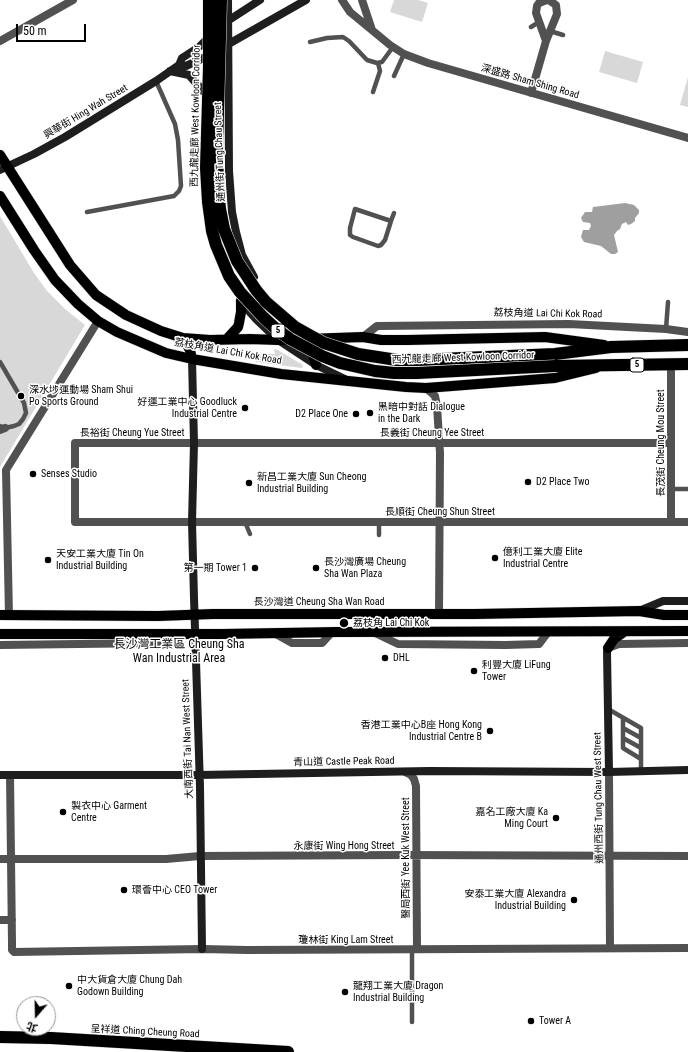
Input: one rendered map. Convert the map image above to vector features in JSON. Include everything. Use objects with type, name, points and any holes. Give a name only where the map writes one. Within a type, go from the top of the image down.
[{"type":"highway","name":"西九龍走廊 West Kowloon Corridor","points":[[209,0],[209,67],[206,162],[208,202],[212,231],[229,276],[240,292],[262,317],[290,339],[322,356],[340,363],[394,373],[555,366],[604,366]]},
{"type":"highway","name":"西九龍走廊 West Kowloon Corridor","points":[[221,0],[217,168],[220,209],[224,229],[237,261],[256,290],[266,302],[295,326],[312,336],[340,348],[377,358],[417,360],[555,354],[611,347]]},
{"type":"highway","name":"荔枝角道 Lai Chi Kok Road","points":[[611,347],[688,345]]},
{"type":"highway","name":"荔枝角道 Lai Chi Kok Road","points":[[604,366],[688,364]]},
{"type":"highway","name":"呈祥道 Ching Cheung Road","points":[[0,1037],[51,1038],[288,1052]]},
{"type":"main road","name":"荔枝角道 Lai Chi Kok Road","points":[[0,154],[3,168],[70,266],[96,295],[126,316],[161,331],[183,338],[210,340],[278,340],[363,337],[381,340],[402,340],[545,337],[611,347]]},
{"type":"main road","name":"荔枝角道 Lai Chi Kok Road","points":[[0,196],[55,280],[78,304],[98,320],[117,332],[137,342],[166,353],[192,359],[281,374],[426,388],[555,378],[604,366]]},
{"type":"main road","points":[[227,339],[238,327],[241,312],[241,301]]},
{"type":"main road","points":[[183,338],[190,350],[192,359]]},
{"type":"main road","points":[[316,365],[314,351],[316,346],[323,339]]},
{"type":"main road","name":"長沙灣道 Cheung Sha Wan Road","points":[[4,615],[158,616],[194,614],[546,613],[639,611],[664,615],[688,615]]},
{"type":"main road","points":[[0,634],[688,631]]},
{"type":"main road","points":[[608,648],[614,639],[624,632]]},
{"type":"street","points":[[0,42],[73,0]]},
{"type":"street","name":"通州街 Tung Chau Street","points":[[205,0],[206,40],[200,178],[204,207],[214,251],[222,270],[241,301],[256,319],[278,340]]},
{"type":"street","name":"通州街 Tung Chau Street","points":[[228,0],[229,171],[232,212],[242,255],[262,290],[299,325],[323,339]]},
{"type":"street","name":"興華街 Hing Wah Street","points":[[3,168],[65,138],[156,81],[179,65],[182,58],[199,47],[229,19],[260,0]]},
{"type":"street","name":"興華街 Hing Wah Street","points":[[179,65],[186,66],[205,58],[306,0]]},
{"type":"street","name":"深盛路 Sham Shing Road","points":[[342,0],[350,12],[372,31],[404,54],[428,63],[688,138]]},
{"type":"street","points":[[362,0],[372,31]]},
{"type":"street","points":[[531,93],[546,41],[558,11],[554,3],[547,0],[541,2],[537,6],[536,13],[546,41]]},
{"type":"street","points":[[170,71],[188,75],[203,91]]},
{"type":"street","points":[[4,615],[6,470],[98,320]]},
{"type":"street","name":"荔枝角道 Lai Chi Kok Road","points":[[363,337],[377,326],[569,324],[666,329],[688,332]]},
{"type":"street","name":"荔枝角道 Lai Chi Kok Road","points":[[278,340],[316,365],[353,382]]},
{"type":"street","name":"大南西街 Tai Nan West Street","points":[[192,359],[194,443],[192,522],[202,949]]},
{"type":"street","name":"長茂街 Cheung Mou Street","points":[[671,365],[671,522]]},
{"type":"street","points":[[426,388],[435,396],[436,400],[438,443],[440,453],[439,613]]},
{"type":"street","name":"長裕街 Cheung Yue Street","points":[[192,522],[75,522],[75,443],[194,443]]},
{"type":"street","name":"長義街 Cheung Yee Street","points":[[194,443],[671,443]]},
{"type":"street","name":"長順街 Cheung Shun Street","points":[[192,522],[688,522]]},
{"type":"street","name":"長沙灣道 Cheung Sha Wan Road","points":[[639,611],[663,601],[688,601]]},
{"type":"street","points":[[375,633],[398,644],[450,647],[506,647],[539,644],[548,632]]},
{"type":"street","points":[[0,645],[157,643],[169,634]]},
{"type":"street","points":[[608,648],[619,644],[688,643]]},
{"type":"street","name":"通州西街 Tung Chau West Street","points":[[608,648],[610,948]]},
{"type":"street","name":"青山道 Castle Peak Road","points":[[0,775],[198,775],[688,770]]},
{"type":"street","name":"醫局西街 Yee Kuk West Street","points":[[405,772],[411,775],[416,786],[414,949]]},
{"type":"street","points":[[0,920],[12,920],[10,775]]},
{"type":"street","name":"永康街 Wing Hong Street","points":[[0,859],[166,859],[200,856],[416,855],[609,857],[688,856]]},
{"type":"street","name":"瓊林街 King Lam Street","points":[[12,920],[12,950],[14,952],[202,949],[688,948]]},
{"type":"lane","points":[[531,26],[539,22]]},
{"type":"lane","points":[[550,31],[562,34]]},
{"type":"lane","points":[[310,42],[327,38],[343,37],[349,41],[367,60],[378,63],[385,59],[393,47]]},
{"type":"lane","points":[[394,76],[404,54]]},
{"type":"lane","points":[[373,92],[380,71],[378,63]]},
{"type":"lane","points":[[87,212],[174,196],[179,191],[181,186],[178,140],[175,124],[156,81]]},
{"type":"lane","points":[[391,222],[355,209],[350,228],[350,235],[378,246],[381,245],[385,240],[391,222],[394,213]]},
{"type":"lane","points":[[666,329],[668,302]]},
{"type":"lane","points":[[0,362],[26,408],[26,413],[19,424],[2,428]]},
{"type":"lane","points":[[671,489],[688,489]]},
{"type":"lane","points":[[245,522],[250,534]]},
{"type":"lane","points":[[379,522],[379,535]]},
{"type":"lane","points":[[608,709],[641,728],[641,771]]},
{"type":"lane","points":[[623,718],[623,748],[641,758]]},
{"type":"lane","points":[[623,728],[641,738]]},
{"type":"lane","points":[[623,738],[641,748]]},
{"type":"lane","points":[[412,1022],[414,949]]},
{"type":"shaded area","points":[[394,0],[418,0],[428,3],[422,22],[390,12]]},
{"type":"shaded area","points":[[605,51],[643,62],[637,83],[599,72]]},
{"type":"shaded area","points":[[688,77],[688,107],[680,105]]},
{"type":"shaded area","points":[[625,203],[634,205],[639,210],[639,213],[635,218],[635,221],[628,225],[626,222],[622,224],[620,229],[614,235],[618,252],[611,254],[601,246],[584,242],[581,237],[583,230],[589,230],[591,226],[590,223],[583,222],[581,218],[585,212],[592,212],[593,207]]},
{"type":"shaded area","name":"深水埗運動場 Sham Shui Po Sports Ground","points":[[0,216],[34,273],[47,291],[65,309],[85,325],[0,467]]},
{"type":"shaded area","points":[[276,349],[303,365],[302,368],[256,362],[255,354],[275,354],[274,350]]},
{"type":"place","name":"深水埗運動場 Sham Shui Po Sports Ground","points":[[21,396]]},
{"type":"place","name":"好運工業中心 Goodluck Industrial Centre","points":[[245,408]]},
{"type":"place","name":"黑暗中對話 Dialogue in the Dark","points":[[370,413]]},
{"type":"place","name":"D2 Place One","points":[[356,414]]},
{"type":"place","name":"Senses Studio","points":[[33,474]]},
{"type":"place","name":"D2 Place Two","points":[[528,482]]},
{"type":"place","name":"新昌工業大廈 Sun Cheong Industrial Building","points":[[249,483]]},
{"type":"place","name":"億利工業大廈 Elite Industrial Centre","points":[[495,558]]},
{"type":"place","name":"天安工業大廈 Tin On Industrial Building","points":[[48,560]]},
{"type":"place","name":"第一期 Tower 1","points":[[255,568]]},
{"type":"place","name":"長沙灣廣場 Cheung Sha Wan Plaza","points":[[316,568]]},
{"type":"place","name":"荔枝角 Lai Chi Kok","points":[[344,623]]},
{"type":"place","name":"DHL","points":[[385,658]]},
{"type":"place","name":"利豐大廈 LiFung Tower","points":[[474,671]]},
{"type":"place","name":"香港工業中心B座 Hong Kong Industrial Centre B","points":[[490,731]]},
{"type":"place","name":"製衣中心 Garment Centre","points":[[63,812]]},
{"type":"place","name":"嘉名工廠大廈 Ka Ming Court","points":[[556,818]]},
{"type":"place","name":"環薈中心 CEO Tower","points":[[124,890]]},
{"type":"place","name":"安泰工業大廈 Alexandra Industrial Building","points":[[574,900]]},
{"type":"place","name":"中大貨倉大廈 Chung Dah Godown Building","points":[[69,986]]},
{"type":"place","name":"龍翔工業大廈 Dragon Industrial Building","points":[[345,992]]},
{"type":"place","name":"Tower A","points":[[531,1021]]},
{"type":"district","name":"長沙灣工業區 Cheung Sha Wan Industrial Area","points":[[179,652]]}]
